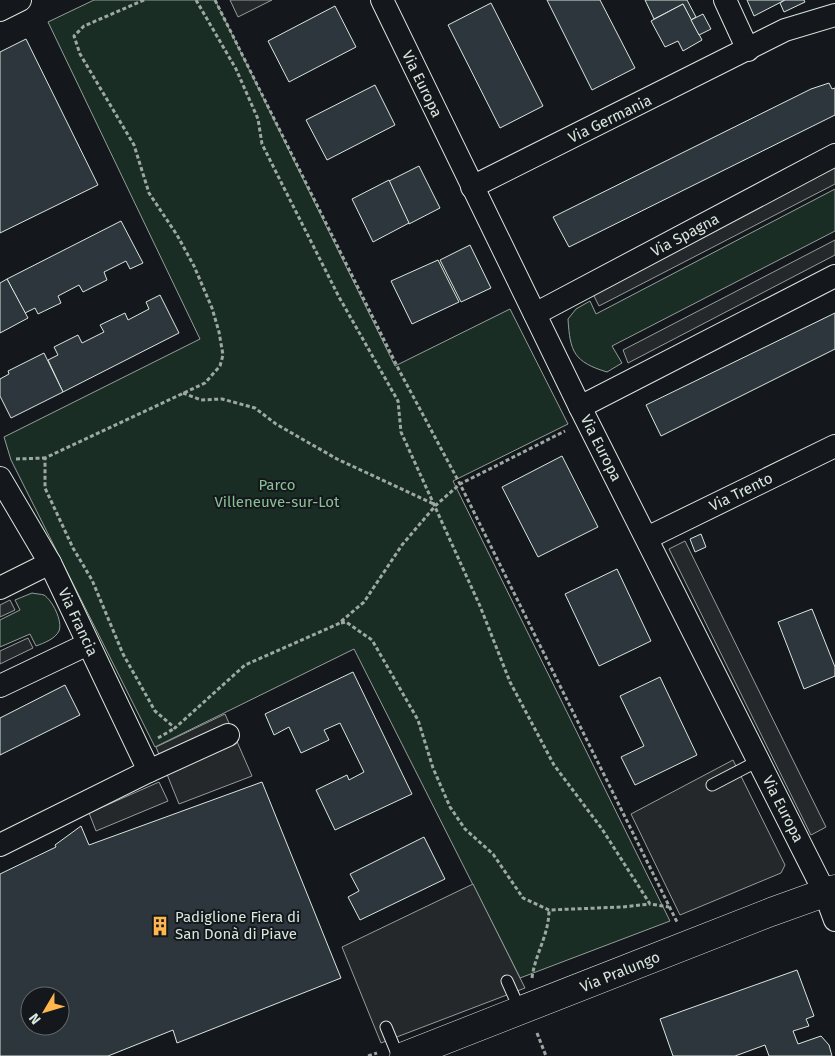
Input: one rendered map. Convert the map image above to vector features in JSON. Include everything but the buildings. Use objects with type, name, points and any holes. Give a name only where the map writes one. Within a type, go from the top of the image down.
[{"type":"street","points":[[0,10],[20,0]]},
{"type":"street","name":"Via Europa","points":[[382,0],[580,407],[758,761],[830,891],[835,920]]},
{"type":"street","points":[[725,0],[748,50]]},
{"type":"street","name":"Via Germania","points":[[472,187],[785,30],[835,15]]},
{"type":"street","name":"Via Spagna","points":[[535,314],[835,155]]},
{"type":"street","points":[[580,407],[835,276]]},
{"type":"street","name":"Via Trento","points":[[647,538],[835,446]]},
{"type":"street","name":"Via Francia","points":[[6,469],[149,770]]},
{"type":"street","points":[[0,588],[50,563]]},
{"type":"street","points":[[0,686],[88,644]]},
{"type":"street","points":[[0,845],[149,770],[228,736]]},
{"type":"street","name":"Via Pralungo","points":[[404,1056],[830,891]]},
{"type":"lane","points":[[712,785],[758,761]]},
{"type":"lane","points":[[507,981],[524,1010]]},
{"type":"lane","points":[[386,1026],[398,1056]]},
{"type":"path","points":[[6,469],[45,458],[205,383],[220,366],[223,355],[219,332],[194,266],[177,235],[149,193],[134,144],[80,54],[74,36],[84,26],[144,0]]},
{"type":"path","points":[[196,0],[200,3],[248,96],[258,119],[262,144],[339,297],[398,401],[400,432],[428,494],[436,505],[480,606],[500,660],[554,765],[602,828],[650,904]]},
{"type":"path","points":[[215,0],[399,370],[460,484],[688,945]]},
{"type":"path","points":[[183,393],[202,400],[222,399],[255,408],[276,424],[337,459],[436,505]]},
{"type":"path","points":[[338,624],[364,602],[402,545],[436,505],[460,484],[568,429]]},
{"type":"path","points":[[45,458],[45,488],[73,548],[92,580],[123,654],[155,711],[175,728],[215,694],[225,680],[245,665],[346,622],[372,640],[387,662],[418,720],[442,792],[465,828],[493,854],[523,898],[549,910],[650,904],[670,908]]},
{"type":"path","points":[[524,1010],[534,964],[544,943],[549,922],[549,910]]},
{"type":"green space","name":"Parco Villeneuve-sur-Lot","points":[[94,0],[215,0],[395,366],[510,309],[568,424],[453,481],[670,921],[520,978],[354,649],[155,747],[11,460],[4,437],[200,339],[48,22]]},
{"type":"green space","points":[[835,189],[835,231],[612,346],[622,363],[607,372],[587,364],[576,354],[570,340],[568,319],[576,309],[590,301],[596,314]]},
{"type":"green space","points":[[32,593],[44,595],[50,601],[58,617],[59,631],[46,642],[36,646],[30,634],[0,647],[0,620],[20,610],[15,600]]},
{"type":"shaded area","points":[[230,0],[272,0],[238,17]]},
{"type":"shaded area","points":[[835,167],[835,184],[599,306],[593,294]]},
{"type":"shaded area","points":[[835,240],[835,255],[628,363],[623,350]]},
{"type":"shaded area","points":[[685,541],[826,827],[811,835],[669,549]]},
{"type":"shaded area","points":[[10,600],[15,610],[0,617],[0,605]]},
{"type":"shaded area","points":[[28,638],[33,648],[0,664],[0,651]]},
{"type":"shaded area","points":[[225,714],[252,776],[179,804],[156,747]]},
{"type":"shaded area","points":[[733,760],[785,865],[781,873],[680,915],[631,814]]},
{"type":"shaded area","points":[[159,782],[168,801],[96,831],[89,813]]},
{"type":"shaded area","points":[[473,884],[525,988],[381,1043],[342,947]]},
{"type":"place","name":"Padiglione Fiera di San Donà di Piave","points":[[160,926]]}]
